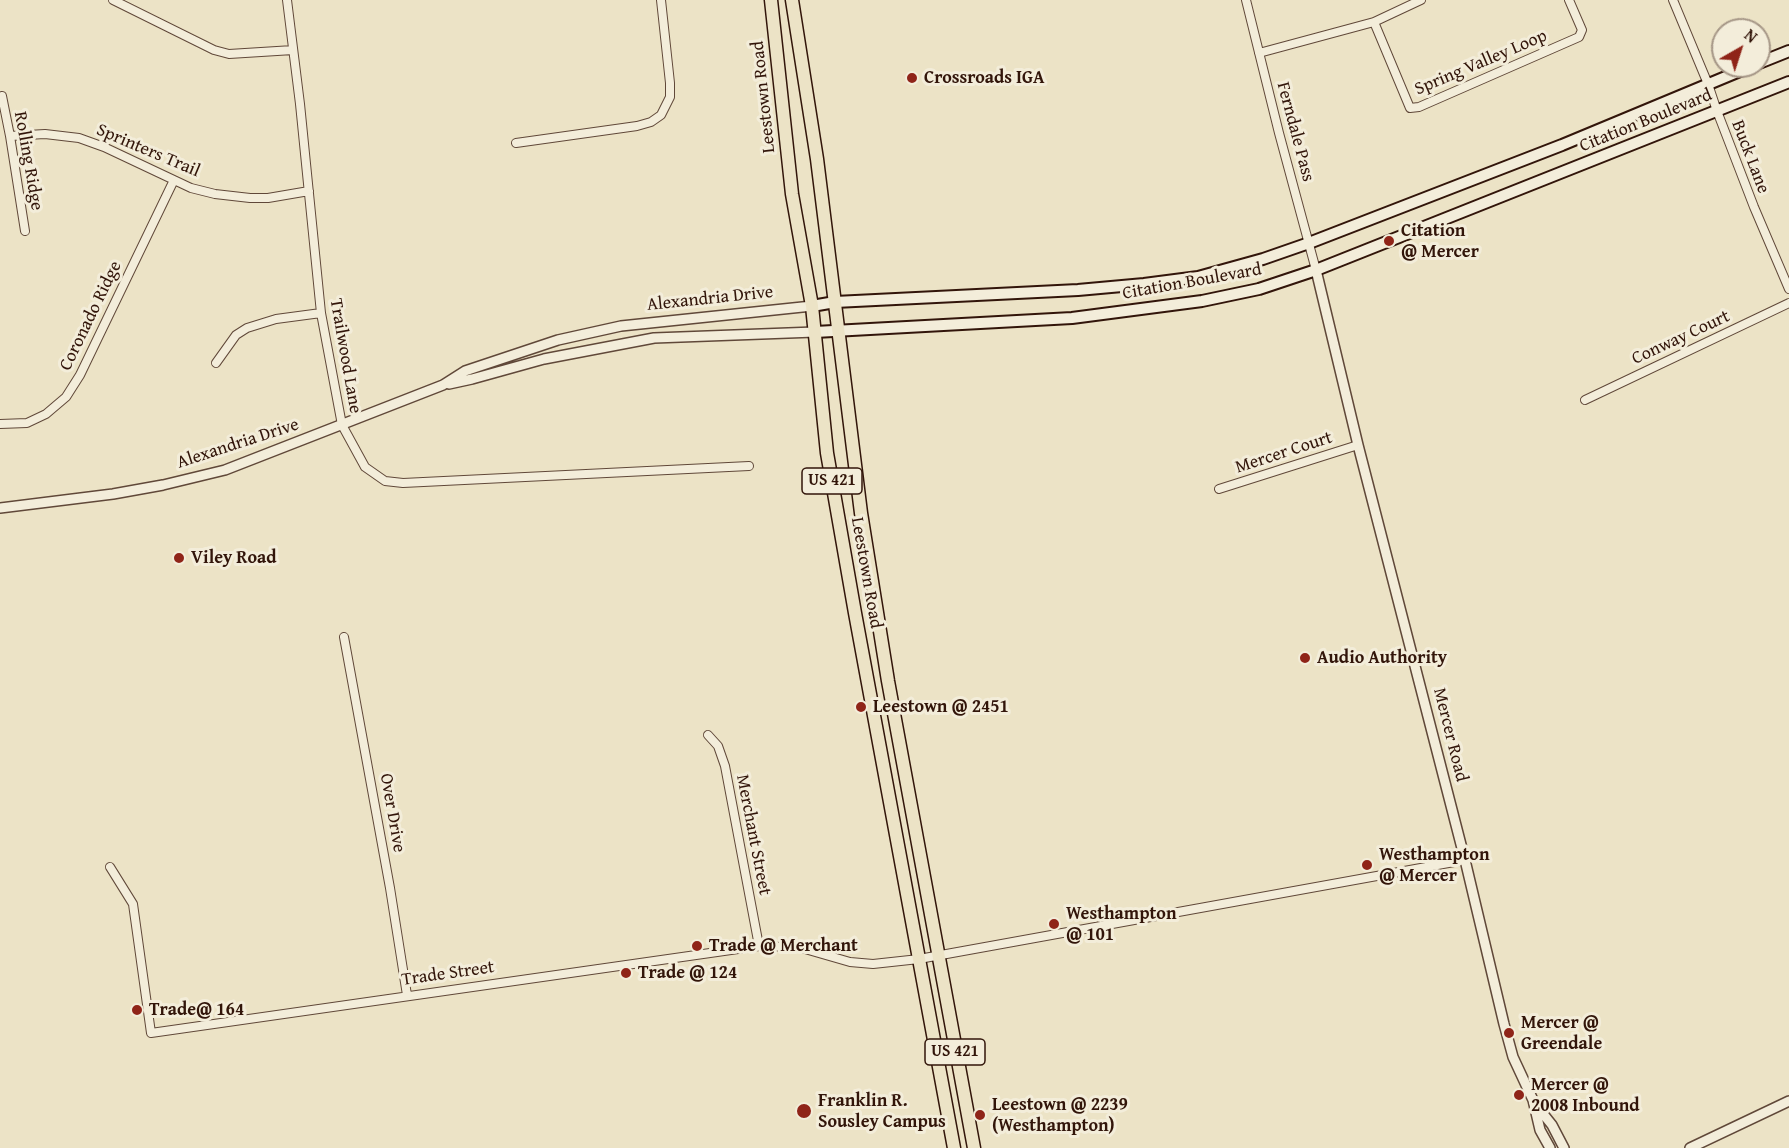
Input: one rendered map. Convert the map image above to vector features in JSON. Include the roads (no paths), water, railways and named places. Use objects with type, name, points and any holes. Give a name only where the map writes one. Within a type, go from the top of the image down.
[{"type":"main road","name":"Leestown Road","points":[[771,0],[792,195],[812,306],[827,453],[954,1148]]},
{"type":"main road","name":"Leestown Road","points":[[792,0],[817,159],[861,513],[888,681],[974,1148]]},
{"type":"main road","points":[[1771,58],[1789,51]]},
{"type":"main road","name":"Citation Boulevard","points":[[812,306],[835,302],[1078,290],[1198,277],[1263,260],[1309,243],[1562,145],[1723,78]]},
{"type":"main road","name":"Citation Boulevard","points":[[815,332],[1072,318],[1202,301],[1259,289],[1316,270],[1789,82]]},
{"type":"street","points":[[113,0],[214,50],[229,54],[293,50]]},
{"type":"street","name":"Trailwood Lane","points":[[287,0],[321,313],[342,425],[365,467],[386,481],[403,483],[749,466]]},
{"type":"street","points":[[516,143],[637,126],[651,122],[661,115],[670,96],[661,0]]},
{"type":"street","name":"Ferndale Pass","points":[[1246,0],[1316,270]]},
{"type":"street","points":[[1259,53],[1374,22],[1421,0]]},
{"type":"street","name":"Spring Valley Loop","points":[[1374,22],[1410,108],[1419,107],[1579,37],[1582,30],[1569,0]]},
{"type":"street","name":"Buck Lane","points":[[1673,0],[1708,84],[1754,207],[1789,289]]},
{"type":"street","name":"Rolling Ridge","points":[[2,96],[25,231]]},
{"type":"street","name":"Sprinters Trail","points":[[10,136],[45,134],[85,140],[191,188],[231,197],[268,198],[309,191]]},
{"type":"street","name":"Coronado Ridge","points":[[0,424],[27,423],[46,414],[66,397],[80,375],[174,180]]},
{"type":"street","name":"Mercer Road","points":[[1316,270],[1358,445],[1465,860],[1503,1021],[1513,1057],[1533,1100],[1540,1130],[1550,1148]]},
{"type":"street","name":"Conway Court","points":[[1585,400],[1789,303]]},
{"type":"street","name":"Alexandria Drive","points":[[443,385],[465,370],[506,356],[558,340],[611,328],[671,319],[812,306]]},
{"type":"street","points":[[216,363],[236,335],[247,328],[276,319],[321,313]]},
{"type":"street","name":"Alexandria Drive","points":[[0,508],[113,494],[207,475],[252,460],[443,385],[544,359],[654,338],[815,332]]},
{"type":"street","name":"Mercer Court","points":[[1220,489],[1358,445]]},
{"type":"street","name":"Over Drive","points":[[344,637],[388,879],[406,995]]},
{"type":"street","name":"Merchant Street","points":[[708,735],[718,746],[724,766],[759,946]]},
{"type":"street","name":"Trade Street","points":[[110,867],[133,904],[151,1033],[759,946],[798,947],[850,962],[873,964],[919,959],[1465,860]]},
{"type":"street","name":"Mercer Road","points":[[1533,1100],[1552,1125],[1564,1148]]},
{"type":"street","points":[[1690,1148],[1789,1101]]},
{"type":"place","name":"Crossroads IGA","points":[[912,78]]},
{"type":"place","name":"Citation @ Mercer","points":[[1389,241]]},
{"type":"place","name":"Viley Road","points":[[179,558]]},
{"type":"place","name":"Audio Authority","points":[[1305,658]]},
{"type":"place","name":"Leestown @ 2451","points":[[861,707]]},
{"type":"place","name":"Westhampton @ Mercer","points":[[1367,865]]},
{"type":"place","name":"Westhampton @ 101","points":[[1054,924]]},
{"type":"place","name":"Trade @ Merchant","points":[[697,946]]},
{"type":"place","name":"Trade @ 124","points":[[626,973]]},
{"type":"place","name":"Trade@ 164","points":[[137,1010]]},
{"type":"place","name":"Mercer @ Greendale","points":[[1509,1033]]},
{"type":"place","name":"Mercer @ 2008 Inbound","points":[[1519,1095]]},
{"type":"place","name":"Franklin R. Sousley Campus","points":[[804,1111]]},
{"type":"place","name":"Leestown @ 2239 (Westhampton)","points":[[980,1115]]}]
